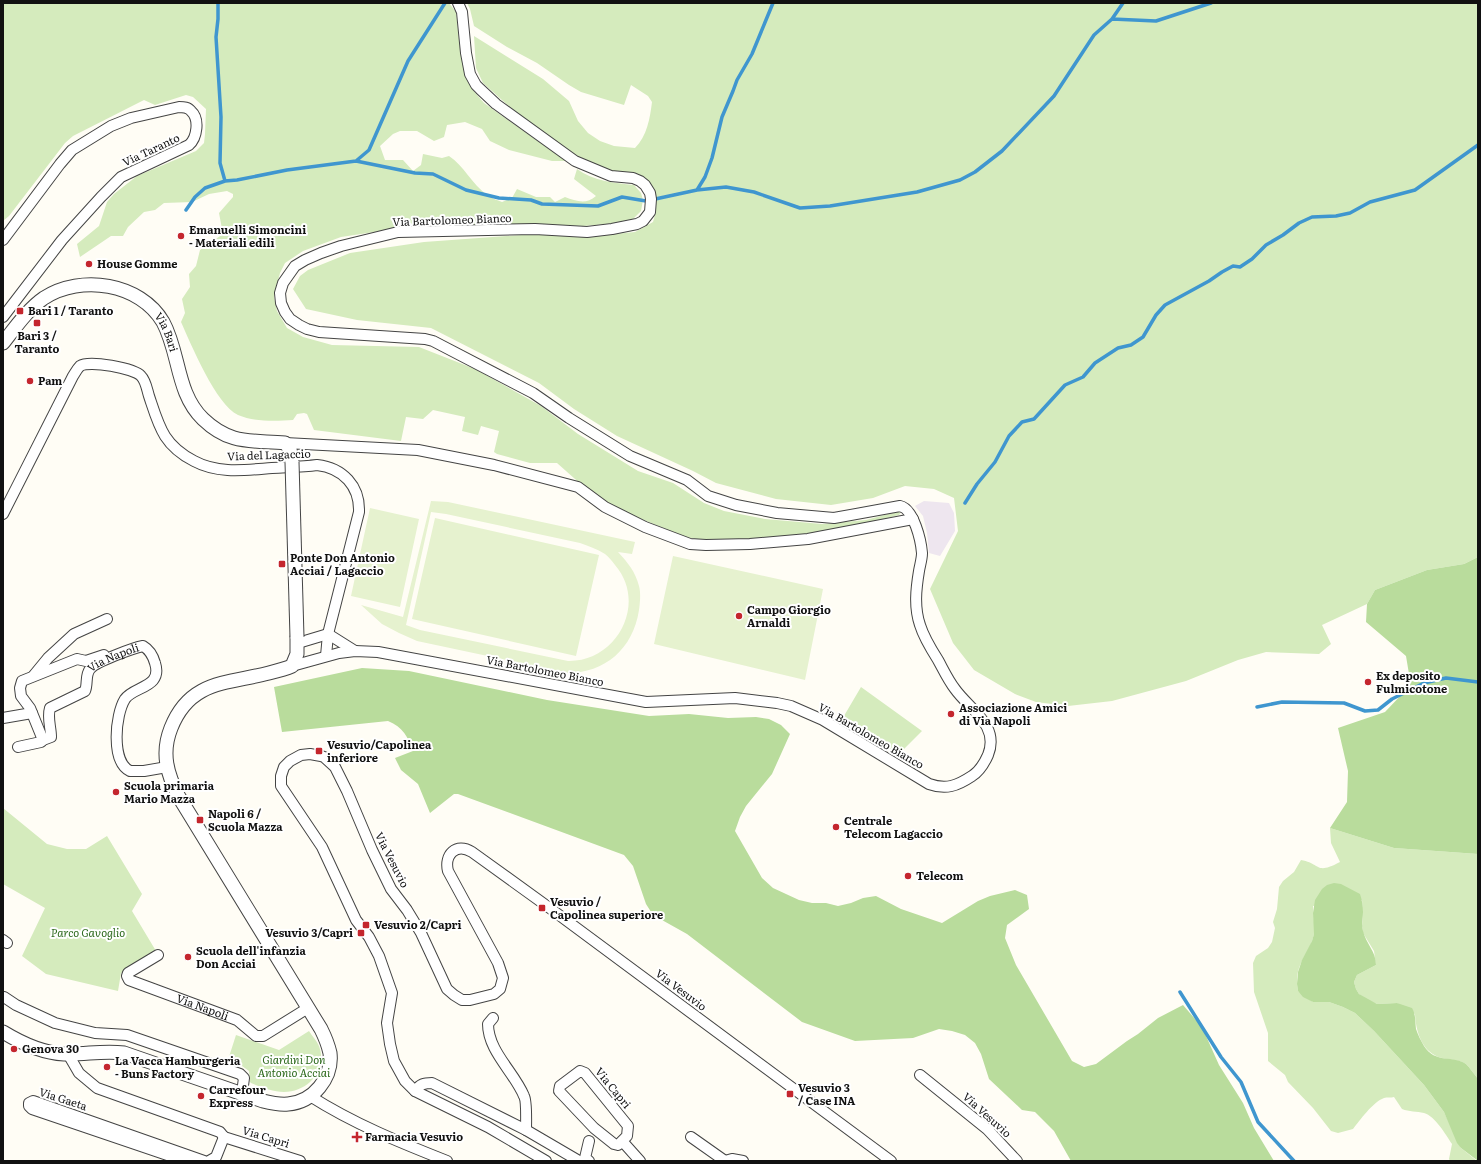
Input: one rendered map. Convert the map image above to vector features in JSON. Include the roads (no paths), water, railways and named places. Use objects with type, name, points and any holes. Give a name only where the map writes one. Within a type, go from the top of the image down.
[{"type":"street","name":"Via Bartolomeo Bianco","points":[[292,666],[326,656],[355,651],[378,652],[646,702],[735,698],[776,703],[791,706],[823,720],[929,784],[944,788],[953,786],[979,771],[989,752],[990,740],[983,720],[954,689],[923,634],[919,624],[916,590],[922,554],[919,536],[913,519],[907,509],[902,506],[834,518],[777,513],[736,505],[708,496],[686,480],[630,456],[569,418],[533,393],[433,341],[425,339],[319,332],[298,325],[290,319],[285,312],[281,303],[280,293],[288,274],[295,266],[305,260],[341,246],[398,232],[535,229],[587,232],[631,226],[643,221],[650,212],[651,199],[646,185],[633,178],[611,176],[575,161],[496,104],[480,90],[470,74],[466,53],[462,12],[458,3]]},
{"type":"street","name":"Via Taranto","points":[[3,240],[72,150],[111,126],[131,118],[179,107],[187,108],[193,112],[196,119],[196,127],[193,141],[189,145],[121,177],[100,197],[62,240],[3,317]]},
{"type":"street","name":"Via Bari","points":[[3,343],[38,303],[53,294],[69,287],[86,284],[113,287],[140,299],[157,314],[163,322],[175,356],[185,392],[195,409],[205,420],[219,431],[233,438],[252,442],[285,443]]},
{"type":"street","name":"Via del Lagaccio","points":[[3,514],[76,371],[80,367],[91,363],[136,372],[142,377],[164,436],[178,450],[194,461],[212,468],[236,471],[317,465],[334,469],[346,477],[355,490],[359,500],[359,512],[328,634],[326,656]]},
{"type":"street","points":[[285,443],[418,450],[494,465],[578,487],[605,507],[646,527],[690,544],[750,544],[808,539],[913,519]]},
{"type":"street","points":[[3,1032],[32,1047],[56,1053],[68,1054],[105,1051],[124,1053],[263,1101],[280,1104],[298,1102],[310,1096],[324,1081],[329,1067],[330,1053],[321,1030],[183,804],[174,787],[165,756],[173,724],[183,706],[198,692],[210,687],[287,668],[292,666],[297,654],[298,640],[292,462],[290,449],[285,443]]},
{"type":"street","name":"Via Napoli","points":[[33,677],[48,658],[74,634],[107,619]]},
{"type":"street","name":"Via Bartolomeo Bianco","points":[[328,634],[355,651]]},
{"type":"street","points":[[298,640],[328,634]]},
{"type":"street","name":"Via Napoli","points":[[135,643],[86,662],[77,659],[22,681],[20,688],[21,696],[32,713],[43,740],[51,737],[48,715],[50,708],[85,691],[90,669],[98,663],[143,646],[147,648],[153,657],[156,667],[155,677],[151,683],[132,693],[125,699],[118,722],[117,739],[119,755],[122,765],[130,771],[144,771],[167,767]]},
{"type":"street","points":[[3,718],[32,713]]},
{"type":"street","points":[[18,747],[41,742],[43,740]]},
{"type":"street","name":"Via Vesuvio","points":[[546,1161],[488,1127],[415,1091],[405,1081],[392,1052],[388,1035],[387,1023],[392,992],[369,937],[356,920],[322,847],[281,786],[281,776],[284,767],[290,761],[301,755],[314,754],[324,757],[338,771],[372,850],[391,889],[421,932],[447,989],[458,998],[470,1000],[494,994],[500,989],[503,978],[496,959],[448,871],[447,862],[449,858],[454,851],[462,848],[472,852],[551,909],[892,1161]]},
{"type":"street","name":"Via Napoli","points":[[158,955],[128,973],[127,976],[129,980],[237,1020],[256,1036],[263,1036],[308,1008]]},
{"type":"street","points":[[4,997],[16,1005],[55,1023],[95,1033],[127,1035],[240,1074],[244,1078],[242,1093]]},
{"type":"street","points":[[494,1018],[488,1024],[488,1032],[500,1058],[525,1096],[526,1130]]},
{"type":"street","name":"Via Gaeta","points":[[68,1054],[79,1073],[97,1088],[220,1132],[224,1137]]},
{"type":"street","name":"Via Capri","points":[[580,1071],[583,1071],[628,1126],[627,1136],[623,1142],[618,1145],[614,1144],[594,1128],[559,1091],[560,1086],[580,1071]]},
{"type":"street","name":"Via Vesuvio","points":[[920,1074],[987,1129],[1017,1161]]},
{"type":"street","points":[[415,1091],[418,1086],[422,1084],[432,1083],[526,1130],[579,1161]]},
{"type":"street","points":[[310,1096],[331,1110],[382,1135],[447,1161]]},
{"type":"street","name":"Via Gaeta","points":[[185,1161],[32,1108],[29,1106],[29,1103],[33,1101],[204,1161]]},
{"type":"street","points":[[209,1161],[216,1157],[224,1137]]},
{"type":"street","name":"Via Capri","points":[[224,1137],[300,1161]]},
{"type":"street","points":[[691,1137],[725,1161],[732,1159],[743,1161]]},
{"type":"street","points":[[589,1141],[585,1158],[589,1161]]},
{"type":"street","points":[[623,1142],[640,1161]]},
{"type":"waterway","points":[[218,3],[216,37],[221,117],[220,163],[225,181]]},
{"type":"waterway","points":[[356,161],[369,150],[408,61],[445,3]]},
{"type":"waterway","points":[[697,190],[705,177],[712,158],[722,117],[737,80],[752,54],[773,3]]},
{"type":"waterway","points":[[186,210],[195,197],[205,188],[225,181],[287,170],[356,161],[415,173],[433,174],[466,190],[499,198],[531,200],[542,204],[598,206],[622,197],[646,201],[697,190],[726,187],[754,192],[800,208],[830,206],[917,192],[960,180],[975,172],[1002,151],[1054,96],[1094,35],[1112,19],[1123,3]]},
{"type":"waterway","points":[[1112,19],[1156,21],[1211,3]]},
{"type":"waterway","points":[[965,503],[977,484],[995,462],[1009,436],[1022,422],[1034,419],[1065,385],[1083,377],[1095,363],[1118,348],[1131,345],[1143,337],[1156,315],[1165,305],[1233,266],[1240,267],[1252,259],[1266,245],[1299,223],[1312,217],[1336,216],[1350,213],[1370,202],[1415,190],[1478,145]]},
{"type":"waterway","points":[[1257,707],[1282,702],[1344,703],[1365,711],[1378,710],[1392,699],[1424,683],[1446,678],[1478,682]]},
{"type":"waterway","points":[[1180,992],[1221,1057],[1241,1082],[1258,1122],[1294,1161]]},
{"type":"place","name":"Emanuelli Simoncini - Materiali edili","points":[[181,236]]},
{"type":"place","name":"House Gomme","points":[[89,264]]},
{"type":"place","name":"Bari 1 / Taranto","points":[[20,311]]},
{"type":"place","name":"Bari 3 / Taranto","points":[[37,323]]},
{"type":"place","name":"Pam","points":[[30,381]]},
{"type":"place","name":"Ponte Don Antonio Acciai / Lagaccio","points":[[282,564]]},
{"type":"place","name":"Campo Giorgio Arnaldi","points":[[739,616]]},
{"type":"place","name":"Ex deposito Fulmicotone","points":[[1368,682]]},
{"type":"place","name":"Associazione Amici di Via Napoli","points":[[951,714]]},
{"type":"place","name":"Vesuvio/Capolinea inferiore","points":[[319,751]]},
{"type":"place","name":"Scuola primaria Mario Mazza","points":[[116,792]]},
{"type":"place","name":"Napoli 6 / Scuola Mazza","points":[[200,820]]},
{"type":"place","name":"Centrale Telecom Lagaccio","points":[[836,827]]},
{"type":"place","name":"Telecom","points":[[908,876]]},
{"type":"place","name":"Vesuvio / Capolinea superiore","points":[[542,908]]},
{"type":"place","name":"Vesuvio 2/Capri","points":[[366,925]]},
{"type":"place","name":"Vesuvio 3/Capri","points":[[361,933]]},
{"type":"place","name":"Scuola dell'infanzia Don Acciai","points":[[188,957]]},
{"type":"place","name":"Genova 30","points":[[14,1049]]},
{"type":"place","name":"La Vacca Hamburgeria - Buns Factory","points":[[107,1067]]},
{"type":"place","name":"Vesuvio 3 / Case INA","points":[[790,1094]]},
{"type":"place","name":"Carrefour Express","points":[[201,1096]]},
{"type":"place","name":"Farmacia Vesuvio","points":[[357,1137]]},
{"type":"park label","name":"Parco Gavoglio","points":[[88,933]]},
{"type":"park label","name":"Giardini Don Antonio Acciai","points":[[294,1066]]}]
